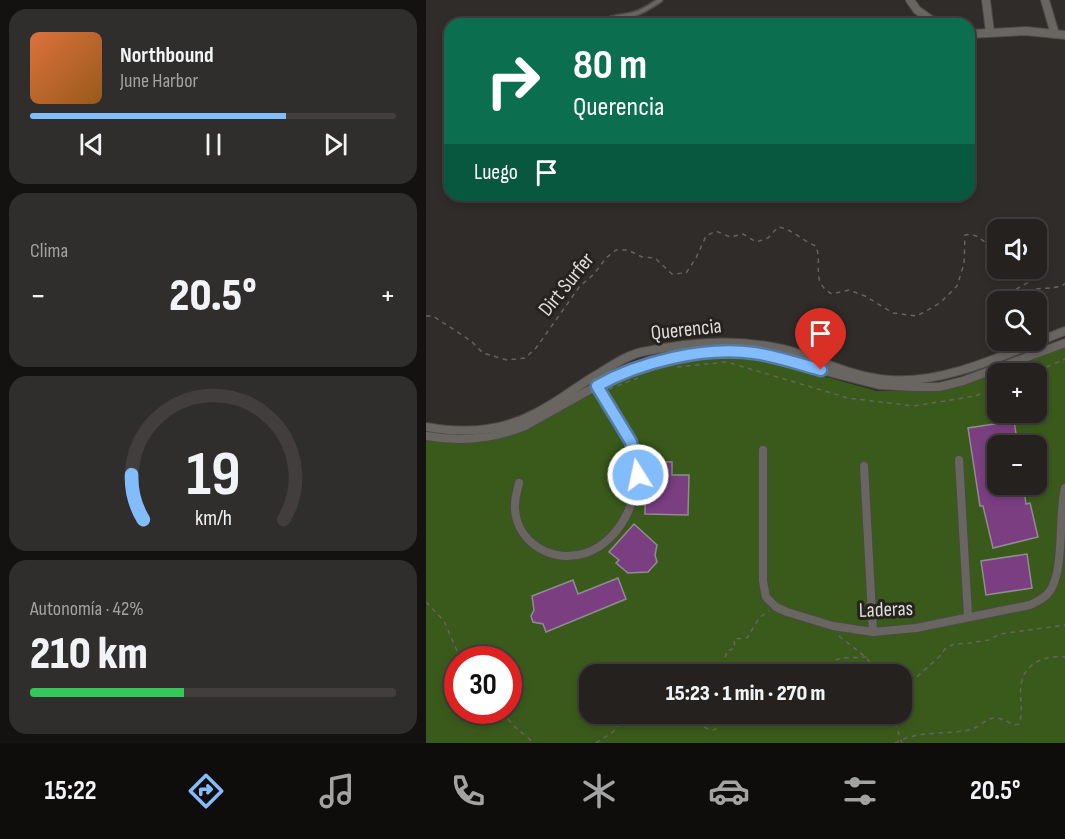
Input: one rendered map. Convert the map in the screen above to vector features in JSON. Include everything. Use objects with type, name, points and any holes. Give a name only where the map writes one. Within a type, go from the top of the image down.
[{"type":"street","points":[[910,0],[917,10],[928,18]]},
{"type":"street","points":[[987,0],[990,32]]},
{"type":"street","points":[[1045,0],[1055,34]]},
{"type":"street","points":[[975,33],[1026,31],[1065,35]]},
{"type":"street","name":"Querencia","points":[[426,427],[464,432],[502,427],[537,413],[591,378],[639,352],[724,341],[770,346],[879,382],[908,381],[972,367],[1065,331]]},
{"type":"street","name":"Querencia","points":[[426,436],[465,440],[509,432],[599,389],[618,374],[656,362],[706,352],[755,353],[879,382],[939,387],[963,381],[1065,343]]},
{"type":"street","points":[[519,483],[515,509],[517,522],[524,534],[538,548],[556,556],[575,556],[594,549],[612,535],[627,513],[638,475],[631,442],[591,378]]},
{"type":"street","points":[[763,450],[763,581],[766,597],[776,607]]},
{"type":"street","points":[[959,460],[968,616]]},
{"type":"street","points":[[864,466],[873,632]]},
{"type":"street","name":"Laderas","points":[[776,607],[798,617],[833,626],[873,632],[916,628],[1030,605],[1042,599],[1050,591],[1055,581],[1060,560],[1062,499],[1065,488]]},
{"type":"lane","points":[[611,18],[642,11],[660,0]]},
{"type":"path","name":"Dirt Surfer","points":[[426,316],[432,316],[456,331],[483,353],[507,360],[525,358],[536,348],[580,286],[616,250],[628,250],[655,258],[672,274],[686,273],[706,236],[716,231],[730,237],[744,234],[756,242],[768,238],[778,227],[788,228],[804,242],[816,246],[820,256],[818,282],[824,290],[832,294],[849,290],[865,296],[893,314],[917,316],[940,303],[957,286],[964,264],[965,235],[978,236],[987,243]]},
{"type":"path","points":[[1034,279],[1013,291],[1012,294],[1037,289],[1052,289],[1065,284]]},
{"type":"path","points":[[1047,367],[1065,359]]},
{"type":"path","points":[[674,367],[728,362],[848,398],[914,406],[975,396],[987,391]]},
{"type":"path","points":[[599,389],[642,376]]},
{"type":"path","points":[[426,602],[444,621],[455,646]]},
{"type":"path","points":[[725,664],[727,651],[735,648],[734,639],[747,638],[761,615],[776,607]]},
{"type":"path","points":[[912,681],[945,649],[954,644],[989,640],[1000,634],[1065,624]]},
{"type":"path","points":[[833,626],[837,635],[873,664]]},
{"type":"path","points":[[895,743],[920,733],[958,732],[974,729],[992,718],[1003,719],[1013,725],[1019,724],[1023,713],[1021,687],[1023,674],[1036,662],[1053,656],[1065,657]]},
{"type":"path","points":[[833,664],[835,660],[843,658],[867,657]]},
{"type":"path","points":[[512,724],[534,743]]},
{"type":"path","points":[[596,743],[613,732],[619,724]]},
{"type":"path","points":[[698,724],[710,730],[722,724]]},
{"type":"path","points":[[895,724],[902,743]]},
{"type":"green space","points":[[1065,346],[1065,743],[426,743],[426,438],[484,441],[512,434],[615,380],[678,361],[723,355],[761,359],[877,391],[936,391],[962,385],[987,376],[987,423],[1047,423],[1047,363],[1020,363]]},
{"type":"building","points":[[1014,423],[1016,435],[987,435],[987,495],[1025,495],[1026,504],[1030,503],[1038,537],[993,548],[983,506],[980,506],[968,428]]},
{"type":"building","points":[[646,461],[672,462],[672,475],[689,475],[688,515],[645,514]]},
{"type":"building","points":[[634,524],[657,545],[655,555],[657,562],[648,572],[628,573],[616,563],[619,560],[609,552]]},
{"type":"building","points":[[1027,554],[1032,588],[986,595],[981,561]]},
{"type":"building","points":[[618,578],[626,599],[546,632],[543,624],[533,622],[532,596],[573,580],[578,594]]},
{"type":"route","points":[[638,475],[631,442],[597,386],[618,374],[656,362],[706,352],[755,353],[821,370]]}]
